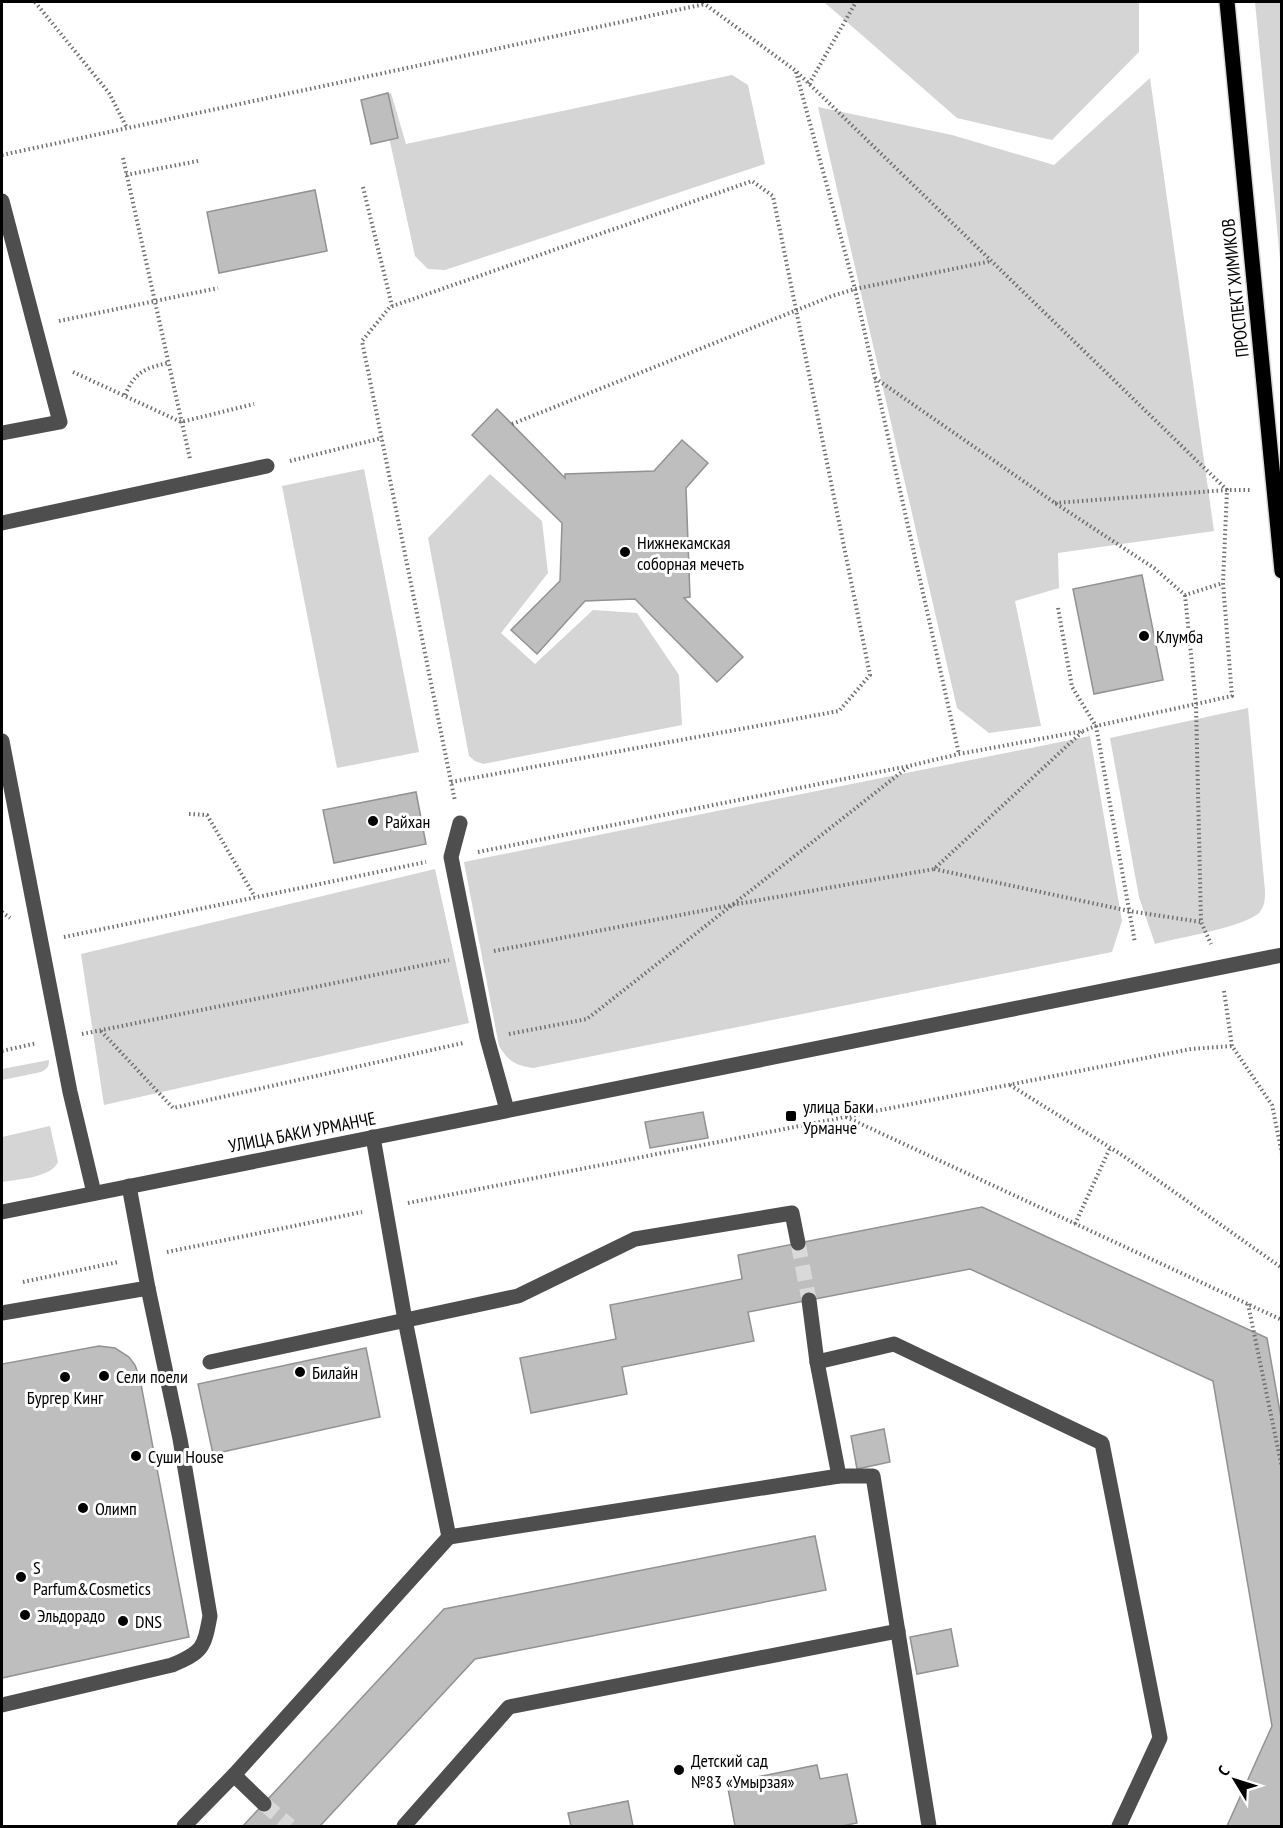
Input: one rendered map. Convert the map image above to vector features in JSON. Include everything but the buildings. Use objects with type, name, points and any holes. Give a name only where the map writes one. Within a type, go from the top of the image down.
[{"type":"main road","name":"ПРОСПЕКТ ХИМИКОВ","points":[[1227,2],[1281,570]]},
{"type":"street","points":[[2,201],[60,422],[2,434]]},
{"type":"street","points":[[2,523],[267,466]]},
{"type":"street","points":[[2,741],[70,1092],[94,1193]]},
{"type":"street","points":[[460,823],[451,857],[487,1038],[507,1110]]},
{"type":"street","name":"УЛИЦА БАКИ УРМАНЧЕ","points":[[2,1212],[1281,955]]},
{"type":"street","points":[[373,1137],[405,1320],[449,1538]]},
{"type":"street","points":[[2,1705],[172,1665],[194,1656],[206,1639],[210,1616],[180,1439],[147,1288],[129,1186]]},
{"type":"street","points":[[210,1362],[518,1296],[636,1239],[792,1213],[798,1243]]},
{"type":"street","points":[[2,1313],[147,1288]]},
{"type":"street","points":[[809,1300],[817,1362],[839,1476]]},
{"type":"street","points":[[817,1362],[894,1344],[1102,1443],[1160,1738],[1119,1827]]},
{"type":"street","points":[[184,1827],[449,1538],[839,1476],[873,1476],[929,1827]]},
{"type":"street","points":[[404,1827],[509,1707],[898,1631]]},
{"type":"street","points":[[234,1775],[264,1804]]},
{"type":"path","points":[[35,2],[109,93],[127,128]]},
{"type":"path","points":[[809,84],[856,2]]},
{"type":"path","points":[[2,155],[704,3],[796,71],[1227,490],[1223,583],[1232,696],[1096,726],[1083,731],[959,754],[41,941]]},
{"type":"path","points":[[796,71],[855,289],[959,754]]},
{"type":"path","points":[[123,158],[195,482]]},
{"type":"path","points":[[126,175],[198,161]]},
{"type":"path","points":[[752,181],[773,196],[870,675],[839,711],[451,782],[362,341],[392,306],[752,181]]},
{"type":"path","points":[[363,186],[392,306]]},
{"type":"path","points":[[512,424],[796,310],[855,289],[992,261]]},
{"type":"path","points":[[35,326],[218,288]]},
{"type":"path","points":[[43,358],[181,422],[255,404]]},
{"type":"path","points":[[125,395],[130,385],[148,368],[168,363]]},
{"type":"path","points":[[2,1051],[470,956],[934,868],[1129,911],[1201,922],[1196,704],[1185,596],[1154,568],[1054,503],[874,377]]},
{"type":"path","points":[[267,466],[382,438]]},
{"type":"path","points":[[1054,503],[1227,490]]},
{"type":"path","points":[[1185,596],[1223,583]]},
{"type":"path","points":[[1058,608],[1072,687],[1096,726],[1135,943]]},
{"type":"path","points":[[934,868],[1083,731]]},
{"type":"path","points":[[101,1031],[173,1108],[487,1038],[587,1019],[909,766]]},
{"type":"path","points":[[189,814],[207,815],[255,897]]},
{"type":"path","points":[[13,1284],[386,1207],[1191,1049],[1232,1046],[1272,1105],[1281,1154]]},
{"type":"path","points":[[1010,1085],[1110,1148],[1281,1269]]},
{"type":"path","points":[[845,1117],[1281,1320]]},
{"type":"path","points":[[1075,1224],[1110,1148]]},
{"type":"path","points":[[1248,1304],[1281,1468]]},
{"type":"shaded area","points":[[824,2],[1139,2],[1139,52],[1052,140],[957,118]]},
{"type":"shaded area","points":[[1255,2],[1281,2],[1281,269]]},
{"type":"shaded area","points":[[732,75],[748,85],[765,164],[445,270],[428,269],[415,256],[380,96],[391,93],[406,144]]},
{"type":"shaded area","points":[[1150,78],[1214,531],[1058,553],[1059,588],[1015,601],[1041,726],[989,733],[957,708],[818,107],[952,135],[1054,165]]},
{"type":"shaded area","points":[[364,469],[419,752],[337,768],[282,486]]},
{"type":"shaded area","points":[[490,474],[542,521],[548,573],[501,633],[535,664],[593,610],[637,613],[679,675],[682,725],[483,764],[469,756],[428,538]]},
{"type":"shaded area","points":[[1248,708],[1265,891],[1264,905],[1259,913],[1240,923],[1155,944],[1139,897],[1110,738]]},
{"type":"shaded area","points":[[1090,736],[1122,921],[1112,952],[533,1068],[513,1062],[499,1046],[464,862]]},
{"type":"shaded area","points":[[435,869],[469,1023],[104,1105],[81,954]]},
{"type":"shaded area","points":[[49,1060],[47,1068],[41,1072],[2,1080],[2,1069]]},
{"type":"shaded area","points":[[50,1126],[58,1162],[54,1167],[41,1175],[2,1182],[2,1137]]},
{"type":"tunnel","points":[[798,1243],[809,1300]]},
{"type":"tunnel","points":[[264,1804],[290,1826]]},
{"type":"place","name":"Нижнекамская соборная мечеть","points":[[625,552]]},
{"type":"place","name":"Клумба","points":[[1144,636]]},
{"type":"place","name":"Райхан","points":[[373,821]]},
{"type":"place","name":"улица Баки Урманче","points":[[791,1116]]},
{"type":"place","name":"Билайн","points":[[300,1372]]},
{"type":"place","name":"Сели поели","points":[[104,1376]]},
{"type":"place","name":"Бургер Кинг","points":[[65,1377]]},
{"type":"place","name":"Суши House","points":[[136,1456]]},
{"type":"place","name":"Олимп","points":[[83,1508]]},
{"type":"place","name":"S Parfum&Cosmetics","points":[[21,1577]]},
{"type":"place","name":"Эльдорадо","points":[[25,1615]]},
{"type":"place","name":"DNS","points":[[123,1621]]},
{"type":"place","name":"Детский сад №83 «Умырзая»","points":[[679,1770]]}]
